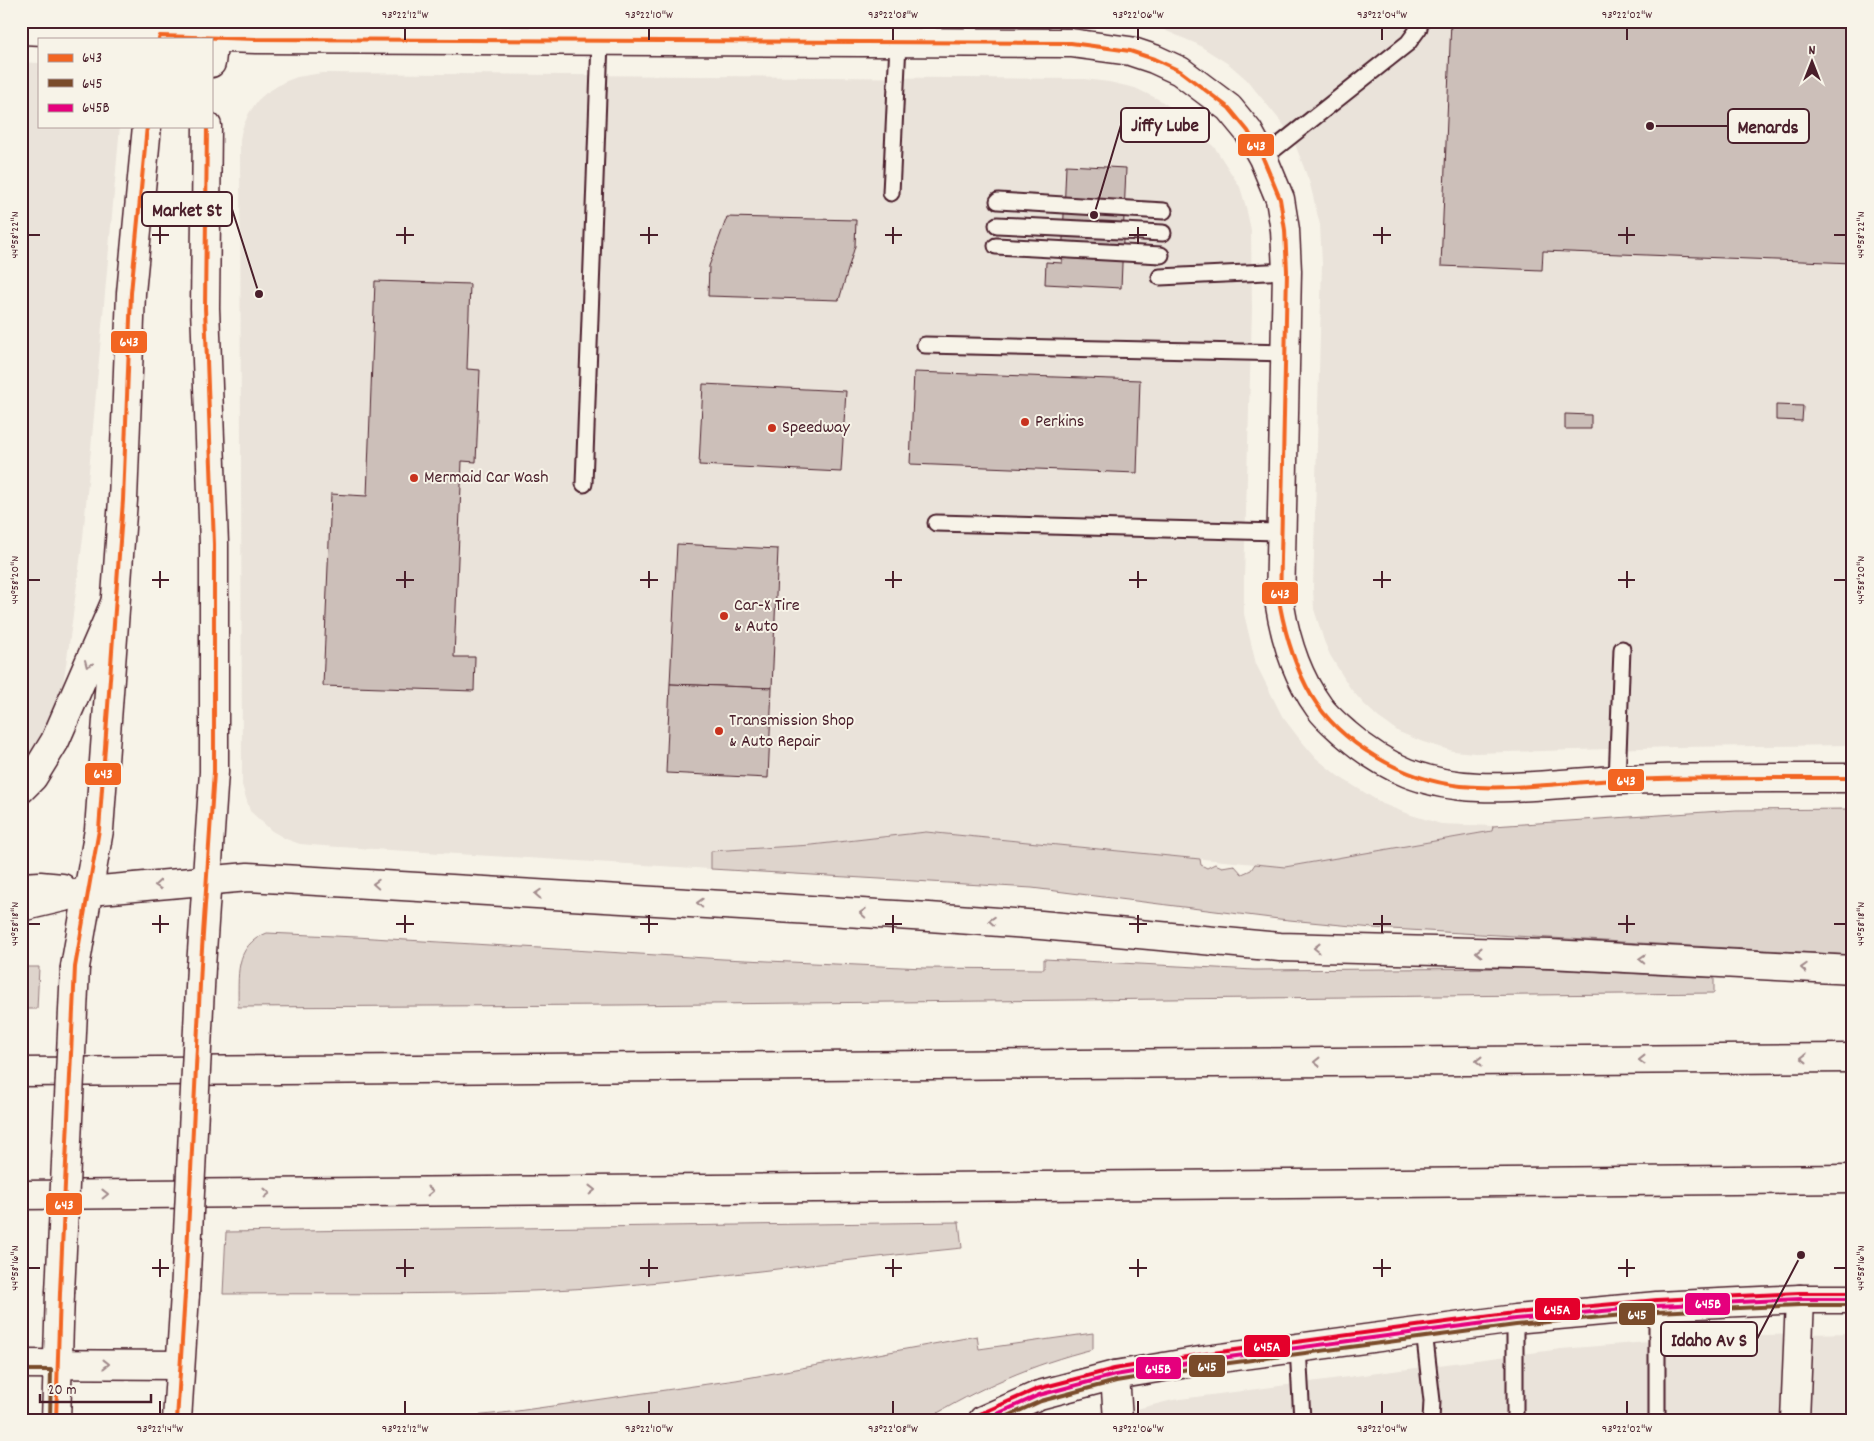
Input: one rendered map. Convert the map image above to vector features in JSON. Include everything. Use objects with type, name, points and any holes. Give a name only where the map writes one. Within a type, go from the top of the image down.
[{"type":"main road","points":[[28,27],[161,32],[201,38]]},
{"type":"main road","points":[[214,40],[898,43],[928,32],[1071,43],[1130,51],[1154,59],[1180,71],[1229,108],[1248,130],[1263,158],[1280,199],[1285,230],[1287,271],[1280,532],[1280,606],[1284,633],[1306,684],[1320,708],[1337,727],[1386,764],[1419,778],[1454,785],[1479,787],[1553,786],[1617,780],[1744,777],[1853,778]]},
{"type":"main road","points":[[56,1420],[75,967],[99,830],[123,500],[131,293],[147,128]]},
{"type":"main road","points":[[177,1420],[201,967],[214,772],[214,544],[205,308],[207,128]]},
{"type":"main road","points":[[21,790],[33,777],[55,742],[115,603]]},
{"type":"main road","points":[[21,907],[89,891],[248,877],[909,916],[1041,925],[1280,947],[1550,954],[1853,970]]},
{"type":"main road","points":[[21,887],[40,886],[89,891]]},
{"type":"main road","points":[[21,1072],[1853,1058]]},
{"type":"main road","points":[[21,1195],[1853,1179]]},
{"type":"main road","points":[[983,1420],[1039,1395],[1115,1375],[1206,1360],[1515,1319],[1656,1306],[1800,1299],[1853,1299]]},
{"type":"main road","points":[[1795,1420],[1800,1299]]},
{"type":"main road","points":[[21,1364],[180,1365]]},
{"type":"main road","points":[[1115,1375],[1118,1420]]},
{"type":"lane","points":[[1263,158],[1408,43],[1419,28],[1420,21]]},
{"type":"lane","points":[[584,484],[600,41]]},
{"type":"lane","points":[[891,193],[898,43]]},
{"type":"lane","points":[[998,201],[1164,211]]},
{"type":"lane","points":[[997,225],[1163,233]]},
{"type":"lane","points":[[996,246],[1161,255]]},
{"type":"lane","points":[[1160,277],[1287,271]]},
{"type":"lane","points":[[925,345],[1285,353]]},
{"type":"lane","points":[[936,523],[1280,532]]},
{"type":"lane","points":[[1617,780],[1622,649]]},
{"type":"lane","points":[[1656,1306],[1657,1420]]},
{"type":"lane","points":[[1515,1319],[1515,1420]]},
{"type":"lane","points":[[1424,1331],[1432,1401],[1431,1420]]},
{"type":"lane","points":[[1298,1348],[1302,1420]]},
{"type":"shaded area","points":[[1143,21],[1853,21],[1853,745],[1675,747],[1475,753],[1453,751],[1399,732],[1379,718],[1364,704],[1350,688],[1330,655],[1314,609],[1322,263],[1320,225],[1310,184],[1294,141],[1283,124],[1246,79],[1230,65],[1197,44]]},
{"type":"shaded area","points":[[21,62],[38,63],[38,128],[120,128],[83,538],[63,684],[48,728],[21,766]]},
{"type":"shaded area","points":[[322,73],[1084,79],[1135,88],[1158,99],[1178,112],[1215,148],[1240,187],[1251,230],[1252,310],[1244,614],[1256,664],[1282,716],[1316,758],[1338,776],[1383,804],[1408,814],[1441,824],[1493,826],[1492,831],[1285,867],[926,832],[812,845],[711,851],[711,869],[323,846],[300,844],[272,831],[250,811],[242,785],[240,139],[249,113],[258,100],[266,93],[284,82],[297,77]]},
{"type":"shaded area","points":[[1853,809],[1853,955],[1373,928],[1279,919],[1032,888],[711,869],[711,851],[812,845],[926,832],[1200,859],[1201,865],[1207,868],[1215,864],[1222,867],[1234,865],[1242,874],[1251,870],[1255,864],[1285,867],[1492,831],[1493,826],[1736,810]]},
{"type":"shaded area","points":[[267,933],[723,959],[924,968],[1044,969],[1044,959],[1254,970],[1525,968],[1714,978],[1714,993],[620,1005],[238,1007],[239,973],[243,954],[256,939]]},
{"type":"shaded area","points":[[21,967],[39,967],[37,1009],[21,1009]]},
{"type":"shaded area","points":[[959,1222],[962,1248],[683,1280],[544,1291],[406,1294],[223,1294],[226,1232]]},
{"type":"shaded area","points":[[1093,1333],[1093,1349],[1049,1362],[1006,1378],[926,1420],[432,1420],[503,1413],[736,1380],[977,1336],[979,1349]]},
{"type":"shaded area","points":[[1853,1333],[1853,1420],[1092,1420],[1173,1400],[1561,1349],[1722,1336]]},
{"type":"building","points":[[1451,21],[1853,21],[1853,263],[1543,251],[1542,270],[1441,266]]},
{"type":"building","points":[[1066,165],[1126,168],[1121,288],[1045,284],[1046,262],[1062,263]]},
{"type":"building","points":[[727,217],[856,220],[855,246],[839,300],[708,296],[709,266]]},
{"type":"building","name":"Mermaid Car Wash","points":[[375,281],[470,284],[467,369],[480,370],[476,462],[462,461],[454,657],[475,657],[474,691],[323,686],[331,494],[367,496]]},
{"type":"building","name":"Perkins","points":[[914,372],[1140,380],[1137,473],[910,464]]},
{"type":"building","name":"Speedway","points":[[703,384],[846,391],[841,472],[699,465]]},
{"type":"building","points":[[1776,405],[1803,406],[1802,421],[1776,420]]},
{"type":"building","points":[[1565,414],[1591,415],[1591,429],[1565,429]]},
{"type":"building","name":"Car-X Tire & Auto","points":[[677,544],[778,549],[772,688],[670,684]]},
{"type":"building","name":"Transmission Shop & Auto Repair","points":[[670,684],[772,688],[768,778],[666,773]]},
{"type":"transit line","name":"643","points":[[159,38],[160,36],[256,39],[1071,43],[1130,51],[1154,59],[1180,71],[1229,108],[1248,131],[1263,158],[1280,199],[1285,230],[1287,271],[1280,606],[1285,629],[1300,674],[1323,713],[1356,744],[1376,757],[1418,776],[1461,786],[1520,787],[1678,778],[1853,778]]},
{"type":"transit line","name":"643","points":[[56,1420],[75,967],[99,830],[123,500],[131,293],[147,128]]},
{"type":"transit line","name":"643","points":[[177,1420],[201,964],[214,772],[214,544],[205,308],[207,128]]},
{"type":"transit line","name":"645A","points":[[980,1414],[1037,1389],[1114,1369],[1205,1354],[1514,1313],[1657,1300],[1800,1293],[1853,1293]]},
{"type":"transit line","name":"645B","points":[[984,1420],[1039,1395],[1115,1375],[1206,1360],[1515,1319],[1657,1306],[1800,1299],[1853,1299]]},
{"type":"transit line","name":"645","points":[[999,1420],[1041,1401],[1116,1381],[1207,1366],[1516,1325],[1657,1312],[1800,1305],[1853,1305]]},
{"type":"transit line","name":"645","points":[[21,1370],[51,1370],[50,1420]]},
{"type":"place","name":"Menards","points":[[1650,126]]},
{"type":"place","name":"Jiffy Lube","points":[[1094,215]]},
{"type":"place","name":"Market St","points":[[259,294]]},
{"type":"place","name":"Perkins","points":[[1025,422]]},
{"type":"place","name":"Speedway","points":[[772,428]]},
{"type":"place","name":"Mermaid Car Wash","points":[[414,478]]},
{"type":"place","name":"Car-X Tire & Auto","points":[[724,616]]},
{"type":"place","name":"Transmission Shop & Auto Repair","points":[[719,731]]},
{"type":"place","name":"Idaho Av S","points":[[1801,1255]]}]
